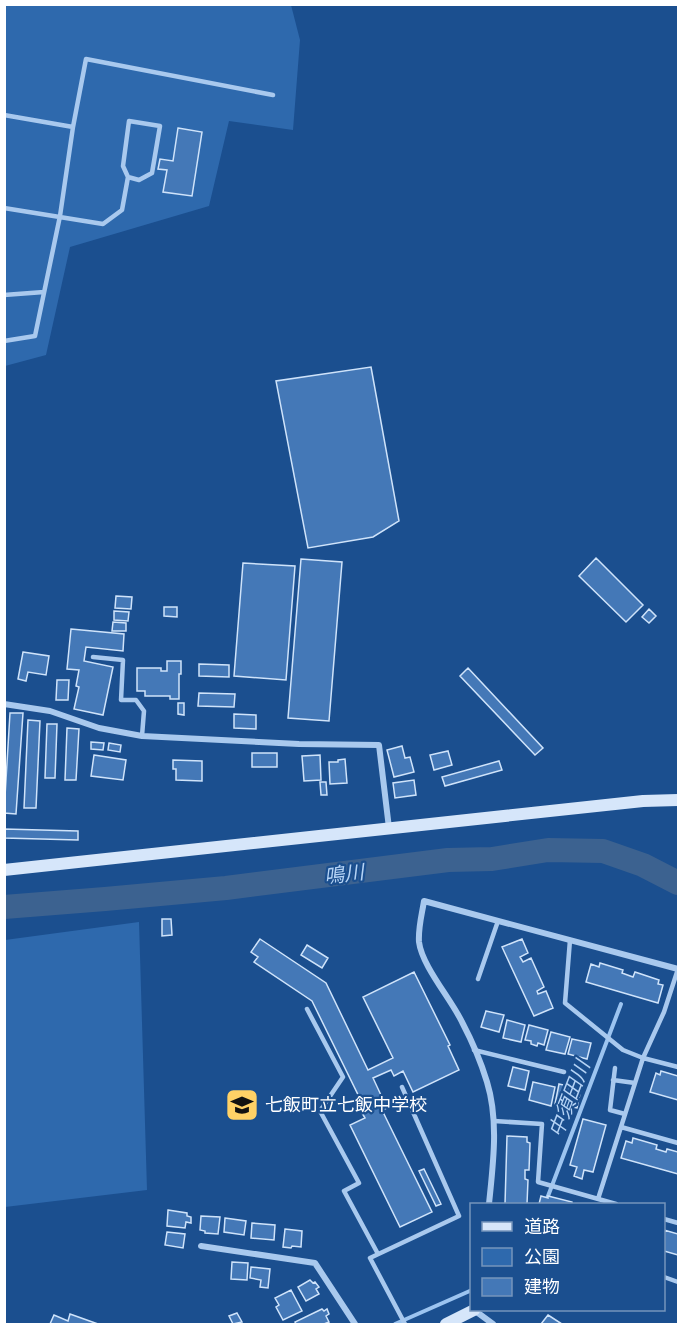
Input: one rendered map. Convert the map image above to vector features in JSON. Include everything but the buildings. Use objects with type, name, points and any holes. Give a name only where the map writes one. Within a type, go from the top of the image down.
[{"type":"street","points":[[4,704],[50,711],[99,728],[142,736],[299,744],[379,745],[389,828]]},
{"type":"street","points":[[4,870],[643,801],[678,800]]},
{"type":"street","points":[[489,1203],[494,1121],[487,1082],[462,1022],[423,956],[419,943],[419,929],[424,901],[678,969]]},
{"type":"street","points":[[201,1246],[315,1263],[355,1324]]},
{"type":"street","points":[[446,1324],[472,1311]]},
{"type":"street","points":[[475,1311],[493,1324]]},
{"type":"lane","points":[[4,341],[35,336],[60,216],[86,59],[273,95]]},
{"type":"lane","points":[[4,115],[73,127]]},
{"type":"lane","points":[[4,208],[103,224],[122,210],[128,177],[123,166],[129,122],[160,126],[152,173],[139,180],[128,177]]},
{"type":"lane","points":[[4,295],[44,292]]},
{"type":"lane","points":[[93,657],[123,660],[121,700],[136,700],[144,711],[142,736]]},
{"type":"lane","points":[[478,979],[498,921]]},
{"type":"lane","points":[[570,940],[565,1003],[623,1050],[678,1067]]},
{"type":"lane","points":[[598,1199],[643,1058],[664,1012],[678,969]]},
{"type":"lane","points":[[307,1009],[344,1077],[320,1111],[359,1183],[344,1191],[378,1254]]},
{"type":"lane","points":[[474,1050],[564,1072]]},
{"type":"lane","points":[[615,1068],[610,1110],[625,1114]]},
{"type":"lane","points":[[614,1080],[635,1083]]},
{"type":"lane","points":[[402,1087],[459,1216],[370,1258],[405,1324]]},
{"type":"lane","points":[[494,1121],[542,1124],[538,1182],[612,1203]]},
{"type":"lane","points":[[621,1127],[678,1143]]},
{"type":"green space","points":[[5,5],[291,5],[300,40],[293,130],[229,121],[209,206],[70,247],[46,355],[5,366]]},
{"type":"green space","points":[[139,922],[147,1190],[5,1207],[5,940]]},
{"type":"waterway","name":"鳴川","points":[[4,907],[226,888],[448,860],[492,859],[548,850],[603,851],[643,865],[678,883]]},
{"type":"waterway","name":"中須田川","points":[[545,1203],[621,1004]]},
{"type":"waterway","name":"中須田川","points":[[395,1324],[470,1291]]},
{"type":"place","name":"七飯町立七飯中学校","points":[[242,1105]]}]
